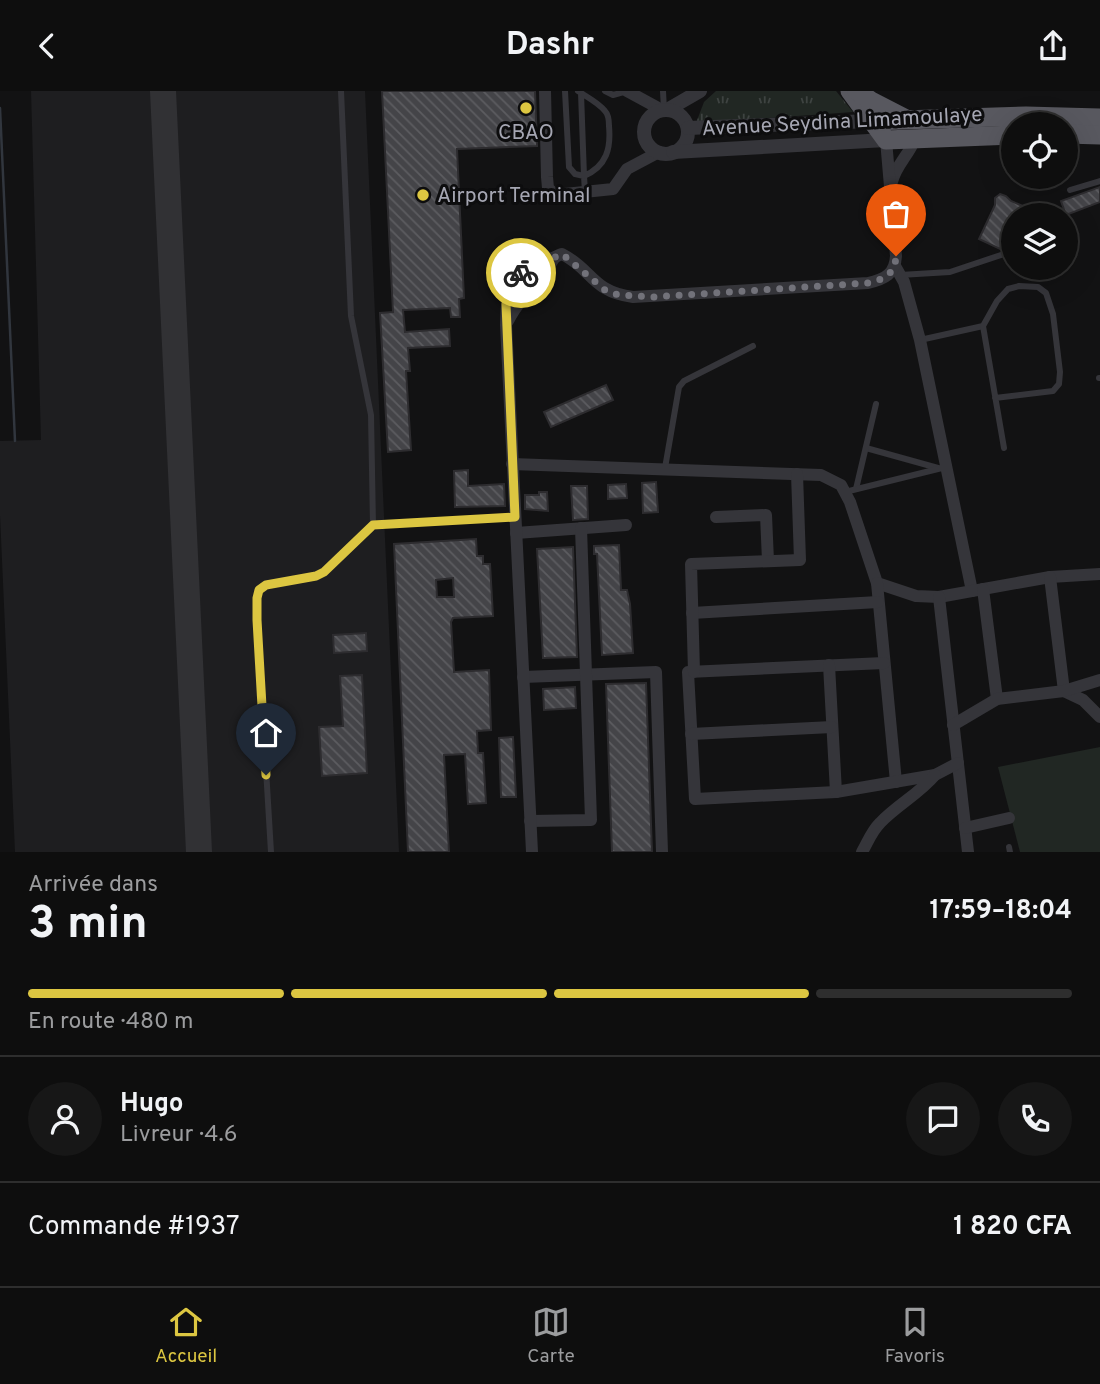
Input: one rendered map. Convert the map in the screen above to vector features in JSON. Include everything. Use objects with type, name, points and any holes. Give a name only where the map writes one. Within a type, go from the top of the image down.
[{"type":"highway","points":[[850,91],[886,140]]},
{"type":"highway","points":[[857,91],[906,119],[915,139]]},
{"type":"highway","name":"Avenue Seydina Limamoulaye","points":[[871,121],[1026,116],[1100,118]]},
{"type":"highway","points":[[1078,134],[1100,135]]},
{"type":"highway","name":"Avenue Seydina Limamoulaye","points":[[886,140],[1001,135]]},
{"type":"street","points":[[545,91],[548,188],[555,195],[613,189],[627,169],[685,143],[688,128],[678,114],[664,110],[627,91]]},
{"type":"street","points":[[666,152],[649,144],[644,131],[650,118],[699,91]]},
{"type":"street","points":[[688,128],[871,121]]},
{"type":"street","points":[[890,190],[898,165],[912,148],[915,139]]},
{"type":"street","points":[[886,140],[898,270],[920,340],[943,467],[977,590],[997,699]]},
{"type":"street","name":"Avenue Seydina Limamoulaye","points":[[666,152],[886,140]]},
{"type":"street","points":[[532,852],[506,325],[508,293],[513,283],[527,270],[565,255],[605,290],[633,297],[868,283],[882,280],[898,270]]},
{"type":"street","points":[[506,325],[513,311],[542,278],[555,257]]},
{"type":"street","points":[[512,464],[821,475],[850,491],[877,583],[896,782]]},
{"type":"street","points":[[694,672],[691,564],[800,560],[797,474]]},
{"type":"street","points":[[716,517],[766,515],[768,561]]},
{"type":"street","points":[[516,533],[626,524]]},
{"type":"street","points":[[530,821],[591,820],[581,529]]},
{"type":"street","points":[[877,583],[916,596],[939,597],[1050,577],[1100,574]]},
{"type":"street","points":[[1050,577],[1064,691]]},
{"type":"street","points":[[939,597],[968,852]]},
{"type":"street","points":[[692,613],[878,602]]},
{"type":"street","points":[[884,663],[688,672],[695,799],[836,792],[935,775],[958,763]]},
{"type":"street","points":[[829,665],[836,792]]},
{"type":"street","points":[[523,677],[656,672],[662,852]]},
{"type":"street","points":[[953,725],[997,699],[1064,691],[1100,680]]},
{"type":"street","points":[[1064,691],[1083,700],[1100,717]]},
{"type":"street","points":[[691,734],[832,727]]},
{"type":"street","points":[[862,852],[881,821],[926,786],[935,775]]},
{"type":"street","points":[[965,828],[1009,818]]},
{"type":"lane","points":[[341,91],[351,316],[371,415],[373,525]]},
{"type":"lane","points":[[565,91],[569,167],[575,174],[584,176],[598,168],[611,143],[607,113],[579,92]]},
{"type":"lane","points":[[605,91],[613,95],[627,91]]},
{"type":"lane","points":[[663,91],[664,110]]},
{"type":"lane","points":[[579,92],[585,192]]},
{"type":"lane","points":[[1070,190],[1100,181]]},
{"type":"lane","points":[[898,270],[950,272],[1001,255]]},
{"type":"lane","points":[[996,398],[1053,391],[1059,384],[1060,372],[1052,314],[1046,293],[1038,287],[1019,286],[1008,289],[997,301],[983,326],[1004,448]]},
{"type":"lane","points":[[920,340],[983,326]]},
{"type":"lane","points":[[665,468],[679,387],[684,381],[753,346]]},
{"type":"lane","points":[[850,491],[866,448],[876,404]]},
{"type":"lane","points":[[866,448],[943,467]]},
{"type":"lane","points":[[850,491],[943,467]]},
{"type":"lane","points":[[271,852],[257,620],[259,590],[266,585],[316,576],[324,572],[373,525],[515,517]]},
{"type":"shaded area","points":[[31,91],[365,91],[399,852],[15,852],[0,515],[0,441],[41,440]]},
{"type":"green space","points":[[716,91],[836,91],[853,112],[696,123],[704,102]]},
{"type":"green space","points":[[1100,747],[1100,852],[1020,852],[998,767]]},
{"type":"building","name":"Airport Terminal","points":[[382,91],[535,91],[537,146],[457,149],[464,298],[459,299],[460,317],[451,317],[450,308],[403,310],[405,332],[449,329],[450,346],[408,348],[410,371],[406,371],[411,450],[388,452],[380,313],[393,312]]},
{"type":"building","points":[[1100,187],[1100,202],[1078,210],[1078,203],[1061,201]]},
{"type":"building","points":[[1000,194],[1016,203],[1001,203],[1000,249],[979,239],[995,205],[995,198]]},
{"type":"building","points":[[606,385],[613,400],[551,427],[544,412]]},
{"type":"building","points":[[468,470],[468,486],[504,484],[505,506],[455,507],[454,471]]},
{"type":"building","points":[[656,482],[658,512],[643,513],[642,483]]},
{"type":"building","points":[[626,484],[627,498],[608,499],[608,485]]},
{"type":"building","points":[[571,486],[587,486],[588,519],[573,520]]},
{"type":"building","points":[[539,492],[547,492],[548,511],[525,509],[525,495],[539,495]]},
{"type":"building","points":[[476,539],[477,556],[483,556],[483,564],[490,564],[493,616],[453,618],[451,622],[454,672],[489,670],[491,730],[477,731],[478,753],[483,753],[486,803],[468,804],[465,754],[444,755],[449,852],[408,852],[394,544]],"holes":[[[453,578],[454,597],[437,597],[436,580]]]},
{"type":"building","points":[[619,545],[621,590],[627,590],[630,604],[633,653],[602,655],[597,554],[594,554],[594,546]]},
{"type":"building","points":[[573,547],[577,657],[543,658],[537,549]]},
{"type":"building","points":[[366,633],[367,651],[334,653],[333,635]]},
{"type":"building","points":[[362,675],[367,773],[322,776],[319,727],[343,726],[340,676]]},
{"type":"building","points":[[646,683],[652,852],[612,852],[606,684]]},
{"type":"building","points":[[575,687],[576,708],[544,710],[543,689]]},
{"type":"building","points":[[513,737],[516,797],[501,797],[499,738]]},
{"type":"waterway","points":[[0,108],[15,441]]},
{"type":"taxiway","points":[[163,91],[199,852]]},
{"type":"way so far","points":[[521,273],[562,254],[605,290],[618,295],[653,297],[868,283],[882,280],[891,273],[896,256]]},
{"type":"place","name":"CBAO","points":[[526,108]]},
{"type":"place","name":"Airport Terminal","points":[[423,195]]},
{"type":"route","points":[[266,775],[257,620],[259,590],[266,585],[290,582],[324,572],[373,525],[515,517],[506,304],[508,293],[521,273]]}]
